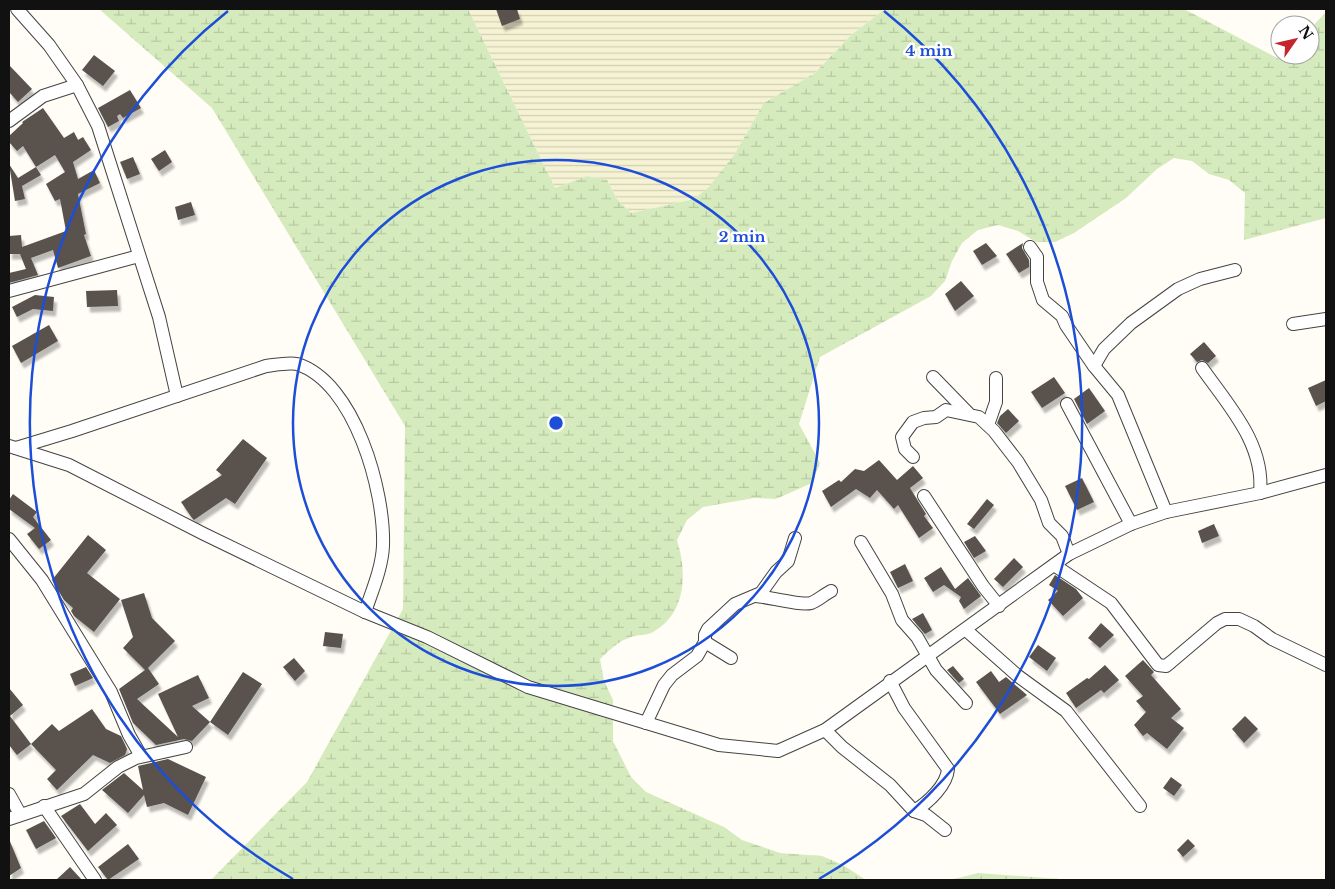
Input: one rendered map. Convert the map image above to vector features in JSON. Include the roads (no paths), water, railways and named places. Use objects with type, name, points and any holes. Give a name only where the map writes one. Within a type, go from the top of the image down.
[{"type":"street","points":[[16,9],[49,45],[78,85],[98,126],[160,317],[177,396]]},
{"type":"street","points":[[9,121],[43,96],[78,85]]},
{"type":"street","points":[[1030,247],[1037,257],[1037,282],[1043,300],[1062,316],[1094,366],[1118,395],[1166,512]]},
{"type":"street","points":[[9,291],[139,256]]},
{"type":"street","points":[[1094,366],[1104,350],[1131,323],[1178,289],[1200,279],[1235,270]]},
{"type":"street","points":[[1293,324],[1326,318]]},
{"type":"street","points":[[12,447],[177,396],[266,366],[295,364],[317,373],[347,409],[369,455],[378,496],[383,546],[378,571],[365,612]]},
{"type":"street","points":[[1202,368],[1251,441],[1260,476],[1260,493]]},
{"type":"street","points":[[933,377],[968,413]]},
{"type":"street","points":[[988,425],[996,402],[996,378]]},
{"type":"street","points":[[1067,404],[1130,524]]},
{"type":"street","points":[[913,457],[905,449],[902,437],[912,422],[936,417],[946,410],[968,413],[979,417],[988,425],[1018,462],[1041,500],[1049,523],[1062,536],[1069,554]]},
{"type":"street","points":[[12,447],[69,465],[204,534],[365,612],[427,637],[528,687],[719,746],[778,750],[825,730],[890,681],[966,630],[1069,554],[1130,524],[1166,512],[1260,493],[1326,475]]},
{"type":"street","points":[[924,496],[983,586],[999,606]]},
{"type":"street","points":[[756,596],[788,560],[795,538]]},
{"type":"street","points":[[9,539],[42,580],[111,692],[129,735],[142,756]]},
{"type":"street","points":[[861,542],[888,587],[902,620],[917,637],[927,656],[966,703]]},
{"type":"street","points":[[1054,565],[1111,603],[1158,665],[1166,666],[1172,662],[1217,623],[1225,619],[1239,620],[1254,626],[1272,639],[1326,665]]},
{"type":"street","points":[[646,724],[664,685],[672,675],[697,656],[705,642],[705,635],[708,629],[735,604],[745,598],[756,596],[810,604],[831,591]]},
{"type":"street","points":[[966,630],[1018,676],[1066,711],[1140,806]]},
{"type":"street","points":[[705,642],[731,658]]},
{"type":"street","points":[[890,681],[904,708],[948,768],[942,785],[921,807],[914,810]]},
{"type":"street","points":[[825,730],[842,747],[890,785],[914,810],[926,815],[945,830]]},
{"type":"street","points":[[9,794],[14,817],[84,794],[118,767],[142,756],[186,747]]},
{"type":"street","points":[[44,806],[95,880]]}]
